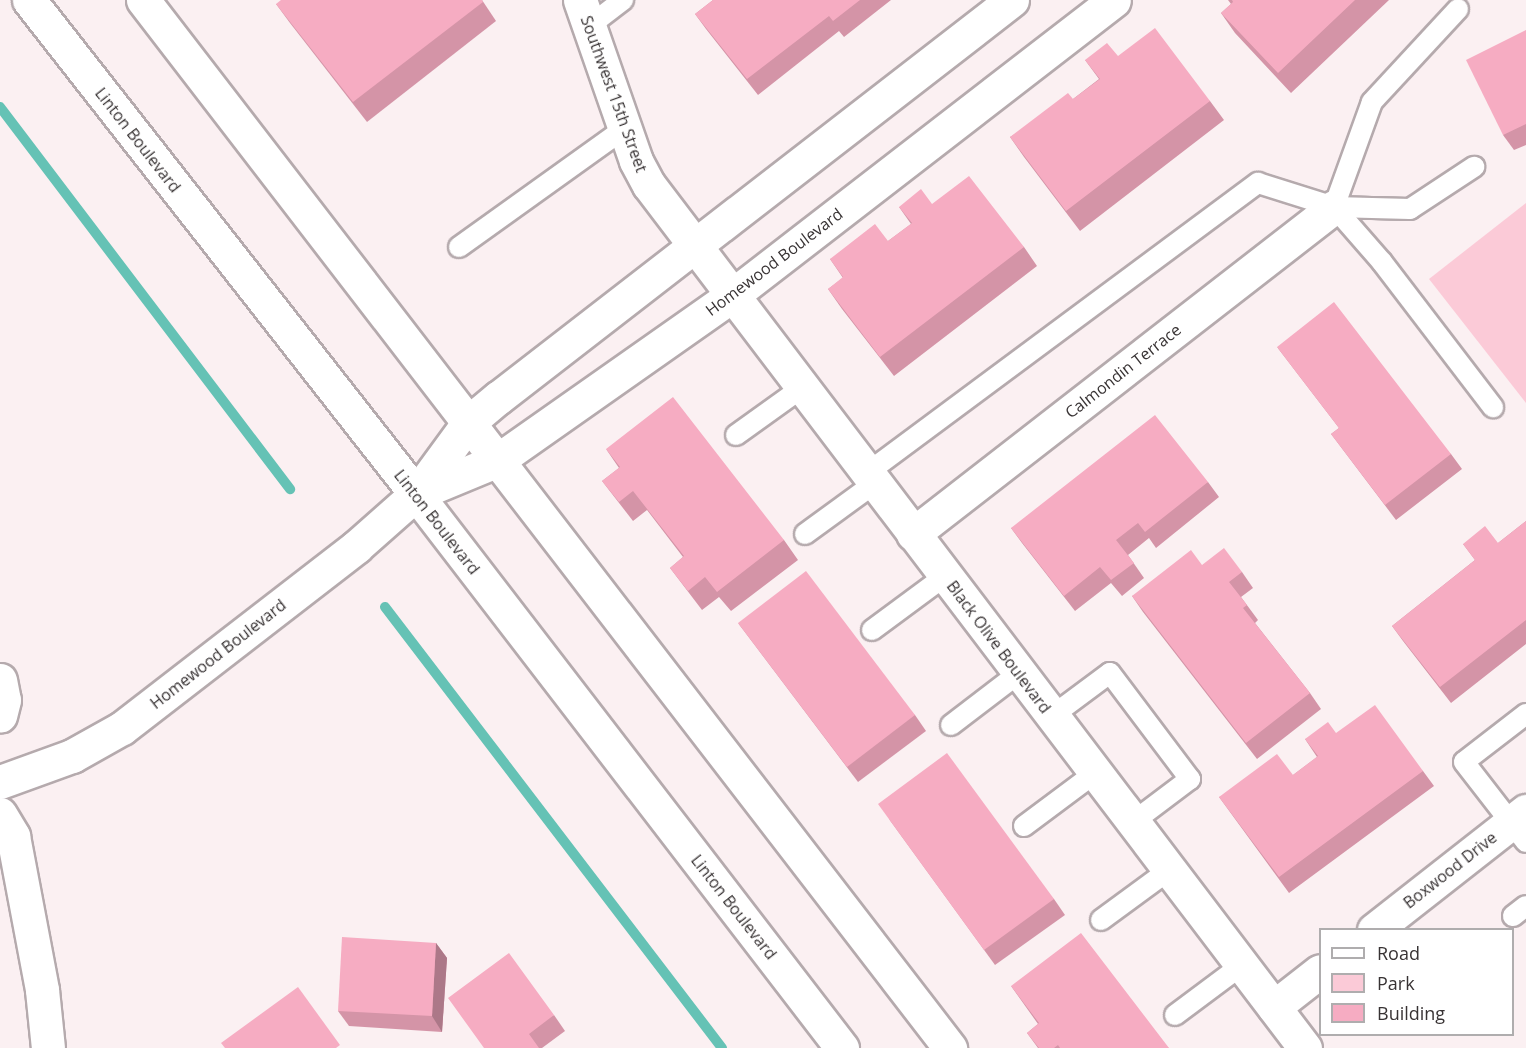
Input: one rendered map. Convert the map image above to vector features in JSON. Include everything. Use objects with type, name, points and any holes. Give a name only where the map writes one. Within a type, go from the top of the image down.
[{"type":"street","name":"Linton Boulevard","points":[[29,0],[416,494],[842,1048]]},
{"type":"street","points":[[143,0],[950,1048]]},
{"type":"street","name":"Homewood Boulevard","points":[[0,782],[72,756],[122,728],[356,547],[416,494],[469,423],[695,243],[1012,0]]},
{"type":"street","name":"Homewood Boulevard","points":[[416,494],[498,460],[734,294],[1114,0]]},
{"type":"street","name":"Southwest 15th Street","points":[[585,13],[625,128],[649,185],[695,243]]},
{"type":"street","name":"Calmondin Terrace","points":[[913,534],[1334,207]]},
{"type":"street","name":"Black Olive Boulevard","points":[[695,243],[913,534],[1305,1048]]},
{"type":"street","points":[[0,680],[4,700],[0,716]]},
{"type":"street","points":[[0,814],[13,836],[42,990],[48,1048]]},
{"type":"street","name":"Boxwood Drive","points":[[1377,928],[1521,825]]},
{"type":"street","points":[[1274,1007],[1319,972]]},
{"type":"lane","points":[[585,13],[623,0]]},
{"type":"lane","points":[[1334,207],[1372,102],[1458,9]]},
{"type":"lane","points":[[459,247],[625,128]]},
{"type":"lane","points":[[805,534],[871,478],[1258,183],[1334,207],[1410,209],[1474,167]]},
{"type":"lane","points":[[1334,207],[1382,262],[1493,407]]},
{"type":"lane","points":[[736,435],[802,387]]},
{"type":"lane","points":[[872,630],[945,576]]},
{"type":"lane","points":[[951,725],[1019,673]]},
{"type":"lane","points":[[1052,716],[1110,673],[1190,779],[1133,822]]},
{"type":"lane","points":[[1521,825],[1464,762],[1526,714]]},
{"type":"lane","points":[[1024,826],[1095,773]]},
{"type":"lane","points":[[1101,920],[1169,870]]},
{"type":"lane","points":[[1175,1015],[1242,965]]},
{"type":"green space","points":[[1526,203],[1526,403],[1429,279]]},
{"type":"building","points":[[281,0],[482,0],[483,2],[353,102],[276,4]]},
{"type":"building","points":[[713,0],[860,0],[833,21],[829,16],[747,79],[695,14]]},
{"type":"building","points":[[1232,0],[1355,0],[1278,73],[1221,13],[1233,2]]},
{"type":"building","points":[[1155,28],[1210,101],[1066,211],[1010,137],[1068,93],[1073,99],[1100,79],[1085,60],[1107,43],[1118,56]]},
{"type":"building","points":[[1526,30],[1526,124],[1503,135],[1466,60]]},
{"type":"building","points":[[969,176],[1024,247],[880,357],[828,289],[843,277],[830,259],[875,224],[888,241],[912,223],[899,207],[921,189],[932,204]]},
{"type":"building","points":[[1334,302],[1451,454],[1385,505],[1331,434],[1339,428],[1277,347]]},
{"type":"building","points":[[673,397],[784,540],[717,592],[705,577],[688,591],[670,568],[684,556],[633,491],[619,502],[602,481],[620,467],[606,449]]},
{"type":"building","points":[[1155,415],[1208,482],[1145,532],[1138,523],[1116,540],[1134,563],[1111,580],[1100,567],[1064,596],[1011,528]]},
{"type":"building","points":[[1526,521],[1526,620],[1440,687],[1392,626],[1475,560],[1463,544],[1485,526],[1498,543]]},
{"type":"building","points":[[1224,548],[1242,572],[1229,582],[1247,605],[1243,608],[1310,693],[1246,743],[1132,596],[1191,550],[1202,565]]},
{"type":"building","points":[[806,571],[915,715],[847,767],[738,623]]},
{"type":"building","points":[[1375,705],[1423,771],[1279,877],[1219,797],[1277,754],[1293,775],[1318,756],[1305,739],[1328,722],[1336,733]]},
{"type":"building","points":[[947,753],[1054,899],[984,950],[878,804]]},
{"type":"building","points":[[1081,933],[1169,1048],[1060,1048],[1058,1045],[1054,1048],[1039,1048],[1027,1033],[1039,1023],[1011,986]]},
{"type":"building","points":[[342,937],[436,943],[432,1016],[338,1011]]},
{"type":"building","points":[[509,953],[554,1015],[529,1034],[539,1048],[484,1048],[448,998]]},
{"type":"building","points":[[298,987],[340,1045],[336,1048],[225,1048],[221,1043]]},
{"type":"waterway","points":[[0,107],[290,489]]},
{"type":"waterway","points":[[385,607],[722,1048]]}]
